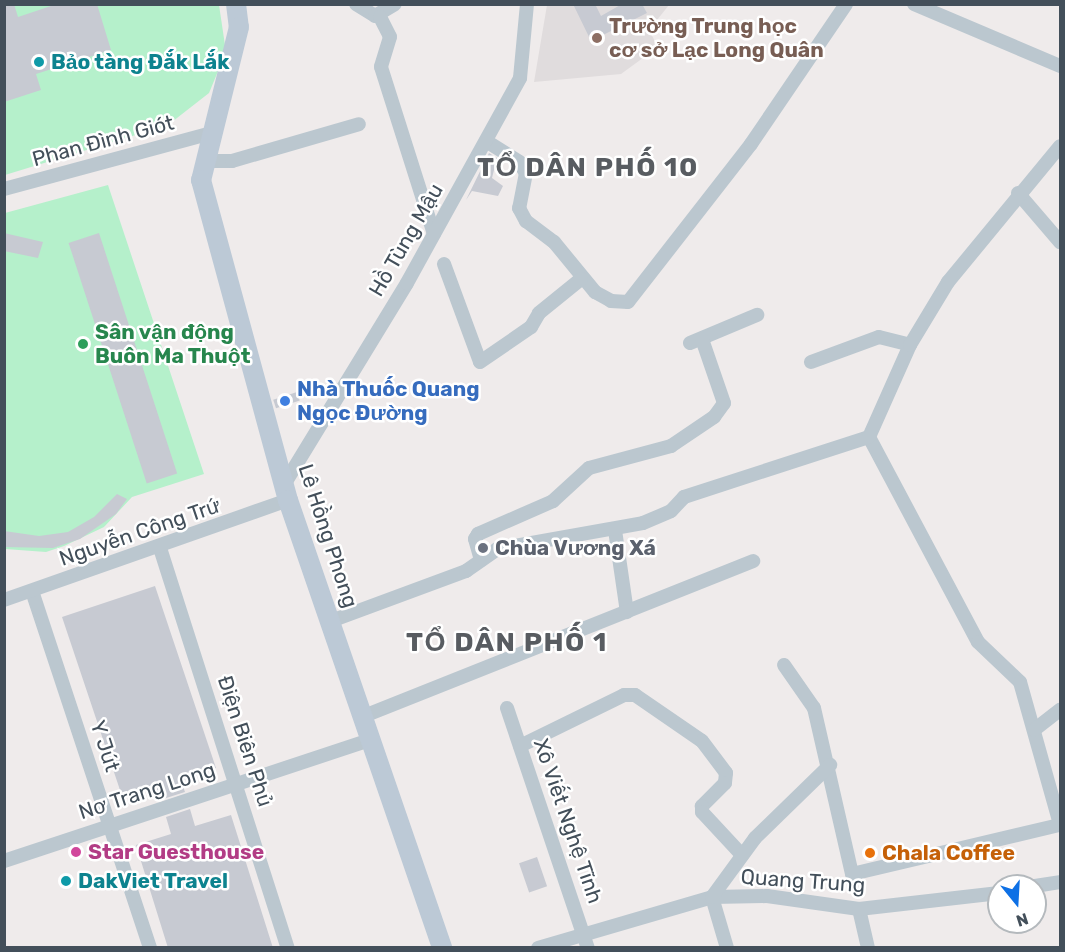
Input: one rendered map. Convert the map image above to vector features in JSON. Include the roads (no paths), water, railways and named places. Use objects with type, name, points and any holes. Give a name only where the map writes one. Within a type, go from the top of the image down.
[{"type":"street","name":"Lê Hồng Phong","points":[[236,4],[239,27],[201,180],[286,492],[442,948]]},
{"type":"street","name":"Lê Hồng Phong","points":[[212,133],[227,108],[242,56],[248,26],[245,4]]},
{"type":"street","points":[[356,4],[375,16],[395,4]]},
{"type":"street","name":"Hồ Tùng Mậu","points":[[286,492],[434,234],[520,78],[527,4]]},
{"type":"street","points":[[486,141],[519,162],[526,173],[519,208],[526,221],[554,242],[581,279],[611,301],[628,302],[751,144],[846,4]]},
{"type":"street","points":[[914,4],[1060,66]]},
{"type":"street","points":[[380,18],[390,37],[381,67],[434,234]]},
{"type":"street","points":[[205,161],[232,161],[359,124]]},
{"type":"street","name":"Phan Đình Giót","points":[[4,189],[212,133]]},
{"type":"street","points":[[331,621],[466,571],[481,560],[516,542],[615,530],[671,512],[684,497],[869,437],[910,345],[948,282],[1018,193],[1060,146]]},
{"type":"street","points":[[1018,193],[1060,242]]},
{"type":"street","points":[[444,264],[480,362],[531,327],[539,313],[581,279]]},
{"type":"street","points":[[481,560],[475,539],[478,534],[553,501],[589,468],[671,446],[714,417],[724,403],[696,341],[757,315]]},
{"type":"street","points":[[811,362],[879,337],[910,345]]},
{"type":"street","points":[[784,665],[814,708],[830,765],[852,874],[1060,824],[1020,682],[978,642],[869,437]]},
{"type":"street","name":"Nguyễn Công Trứ","points":[[4,600],[160,549],[286,492]]},
{"type":"street","points":[[615,530],[627,612]]},
{"type":"street","name":"Điện Biên Phủ","points":[[160,549],[288,948]]},
{"type":"street","points":[[364,716],[753,561]]},
{"type":"street","name":"Y Jút","points":[[32,591],[150,948]]},
{"type":"street","points":[[520,746],[624,695],[635,695],[702,741],[726,773],[725,783],[702,806],[702,812],[742,855]]},
{"type":"street","name":"Xô Viết Nghệ Tĩnh","points":[[507,708],[588,948]]},
{"type":"street","points":[[1034,730],[1060,710]]},
{"type":"street","name":"Nơ Trang Long","points":[[4,861],[372,740]]},
{"type":"street","points":[[727,948],[712,897],[742,855],[830,765]]},
{"type":"street","name":"Quang Trung","points":[[538,948],[712,897],[767,896],[859,909],[987,893]]},
{"type":"street","points":[[859,909],[868,948]]},
{"type":"place","name":"Trường Trung học cơ sở Lạc Long Quân","points":[[597,38]]},
{"type":"place","name":"Bảo tàng Đắk Lắk","points":[[39,62]]},
{"type":"place","name":"Sân vận động Buôn Ma Thuột","points":[[83,344]]},
{"type":"place","name":"Nhà Thuốc Quang Ngọc Đường","points":[[285,401]]},
{"type":"place","name":"Chùa Vương Xá","points":[[483,548]]},
{"type":"place","name":"Star Guesthouse","points":[[76,852]]},
{"type":"place","name":"Chala Coffee","points":[[870,853]]},
{"type":"place","name":"DakViet Travel","points":[[66,881]]},
{"type":"district","name":"TỔ DÂN PHỐ 10","points":[[588,168]]},
{"type":"district","name":"TỔ DÂN PHỐ 1","points":[[507,643]]}]
